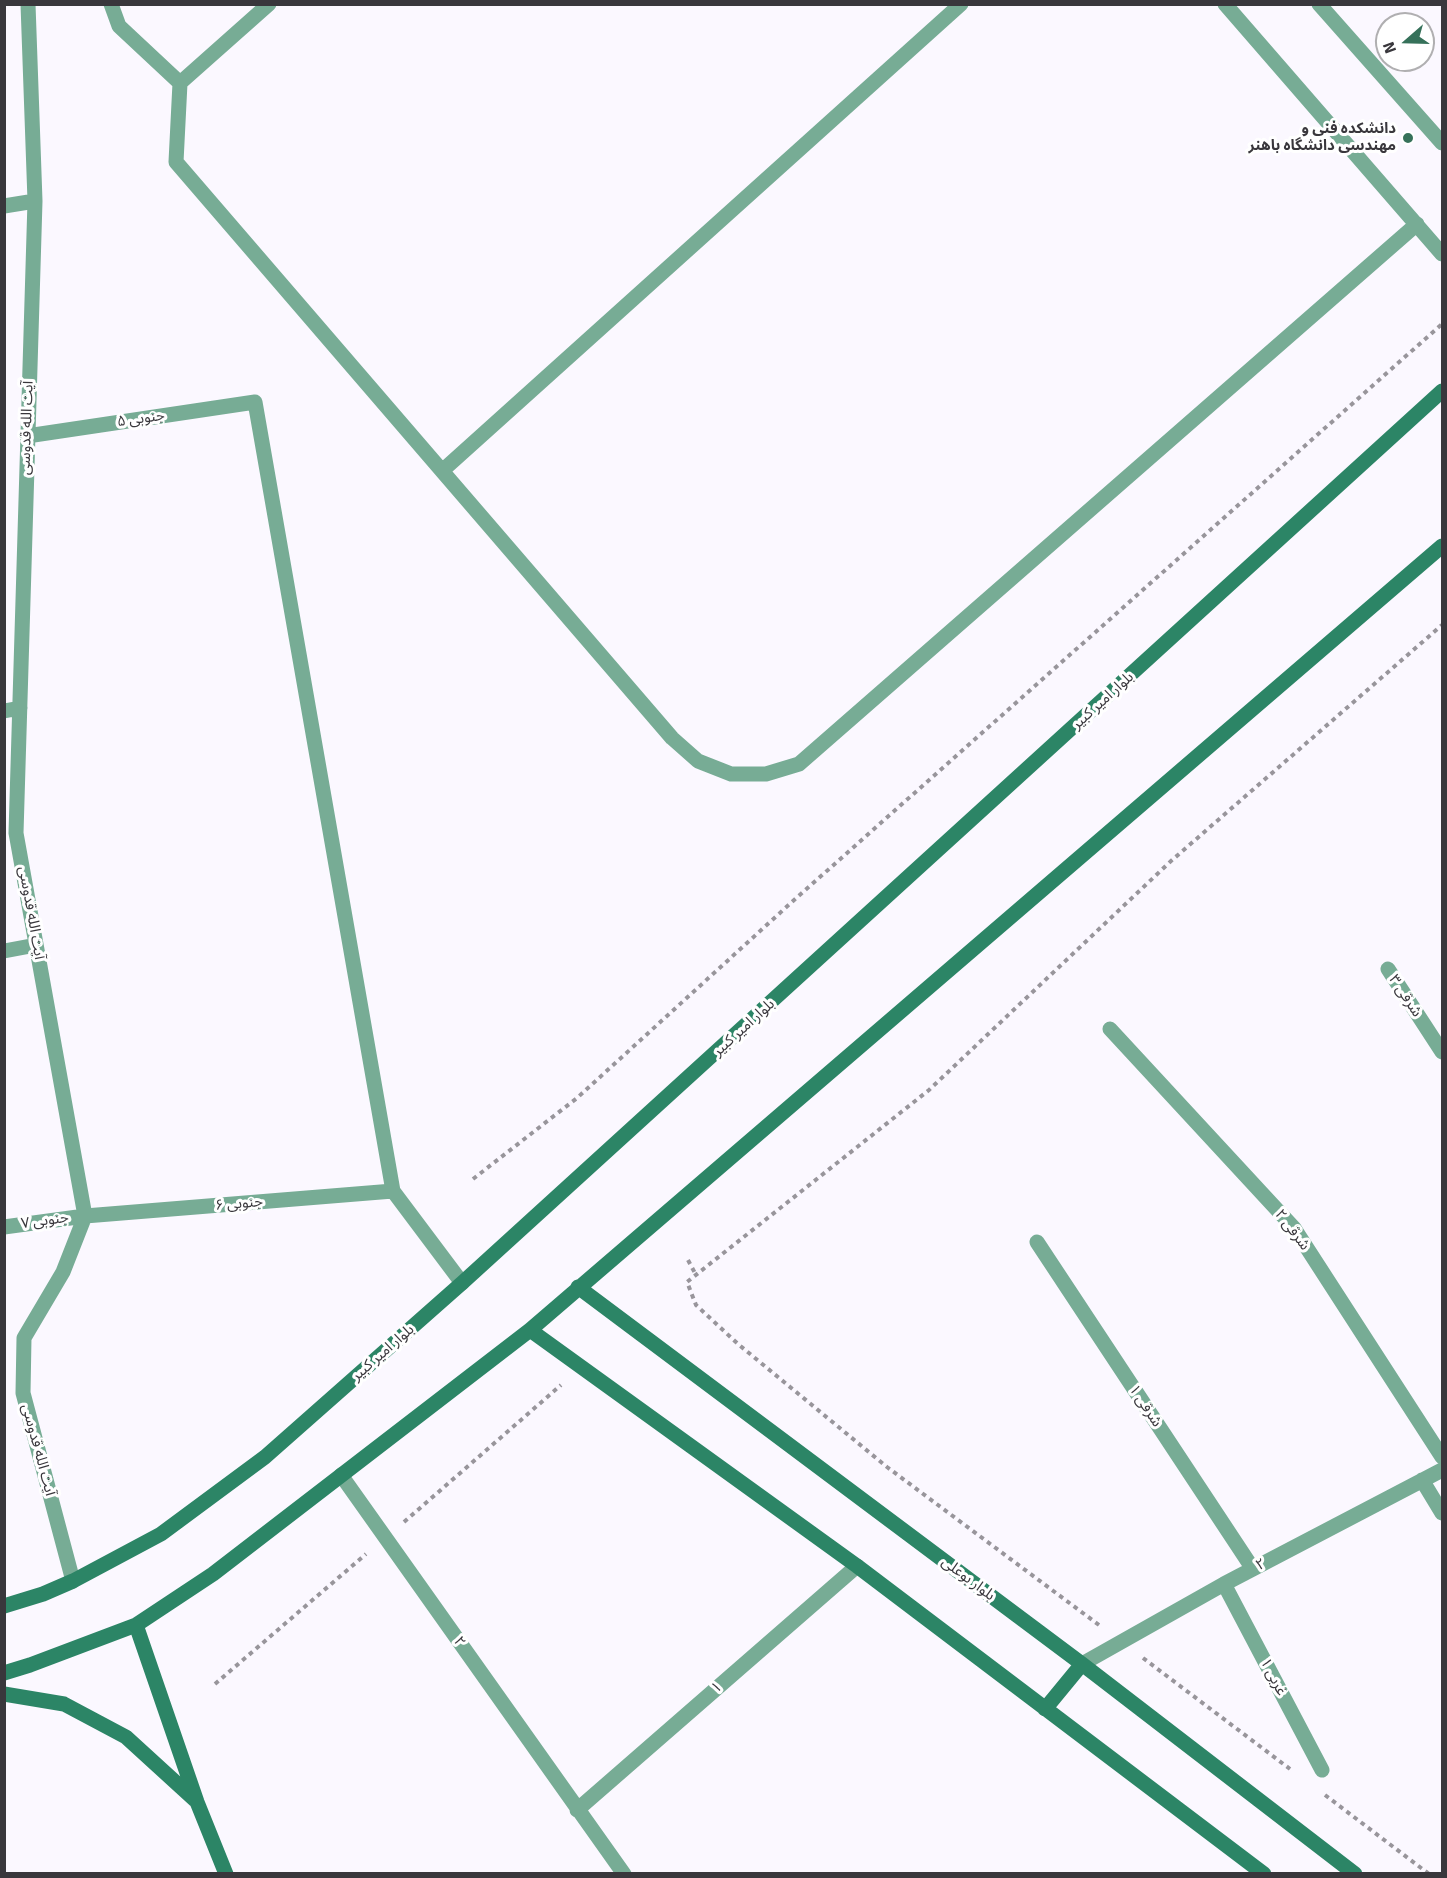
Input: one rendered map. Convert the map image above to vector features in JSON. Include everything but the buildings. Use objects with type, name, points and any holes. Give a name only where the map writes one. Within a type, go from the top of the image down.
[{"type":"main road","name":"بلوار امیر کبیر","points":[[4,1606],[43,1594],[73,1581],[161,1534],[265,1457],[462,1283],[1443,392]]},
{"type":"main road","points":[[4,1673],[136,1625],[213,1574],[530,1330],[1443,546]]},
{"type":"main road","name":"بلوار بوعلی","points":[[578,1287],[1082,1664],[1355,1874]]},
{"type":"main road","points":[[530,1330],[856,1566],[1264,1874]]},
{"type":"main road","points":[[136,1625],[197,1802],[226,1874]]},
{"type":"main road","points":[[1045,1709],[1082,1664]]},
{"type":"main road","points":[[4,1695],[64,1704],[126,1737],[197,1802]]},
{"type":"street","name":"آیت الله قدوسی","points":[[28,4],[35,201],[27,436],[12,709],[16,833],[85,1216],[63,1272],[24,1338],[23,1393],[73,1581]]},
{"type":"street","points":[[111,4],[119,26],[180,83]]},
{"type":"street","points":[[269,4],[180,83],[176,162],[672,738],[698,761],[731,774],[766,774],[799,764],[1417,224]]},
{"type":"street","points":[[442,471],[961,4]]},
{"type":"street","points":[[1225,4],[1443,254]]},
{"type":"street","points":[[1319,4],[1443,143]]},
{"type":"street","points":[[4,206],[35,201]]},
{"type":"street","name":"۵ جنوبی","points":[[27,436],[255,402],[393,1191]]},
{"type":"street","points":[[4,951],[36,945]]},
{"type":"street","name":"شرقی ۳","points":[[1388,969],[1443,1052]]},
{"type":"street","name":"شرقی ۲","points":[[1110,1029],[1294,1228],[1443,1457]]},
{"type":"street","points":[[393,1191],[462,1283]]},
{"type":"street","name":"۶ جنوبی","points":[[85,1216],[393,1191]]},
{"type":"street","name":"۷ جنوبی","points":[[4,1227],[85,1216]]},
{"type":"street","name":"شرقی ۱","points":[[1037,1242],[1253,1569]]},
{"type":"street","name":"۲","points":[[1082,1664],[1224,1584],[1443,1470]]},
{"type":"street","name":"۲","points":[[341,1475],[624,1874]]},
{"type":"street","points":[[1422,1480],[1443,1514]]},
{"type":"street","name":"۱","points":[[577,1810],[856,1566]]},
{"type":"street","name":"غربی ۱","points":[[1224,1584],[1322,1770]]},
{"type":"path","points":[[473,1179],[577,1098],[802,894],[1442,326]]},
{"type":"path","points":[[1292,1771],[887,1467],[738,1344],[696,1305],[687,1282],[929,1090],[1171,861],[1443,625]]},
{"type":"path","points":[[688,1260],[696,1275]]},
{"type":"path","points":[[215,1684],[412,1515]]},
{"type":"path","points":[[1319,1791],[1430,1874]]},
{"type":"place","name":"دانشکده فنی و مهندسی دانشگاه باهنر","points":[[1408,138]]}]
